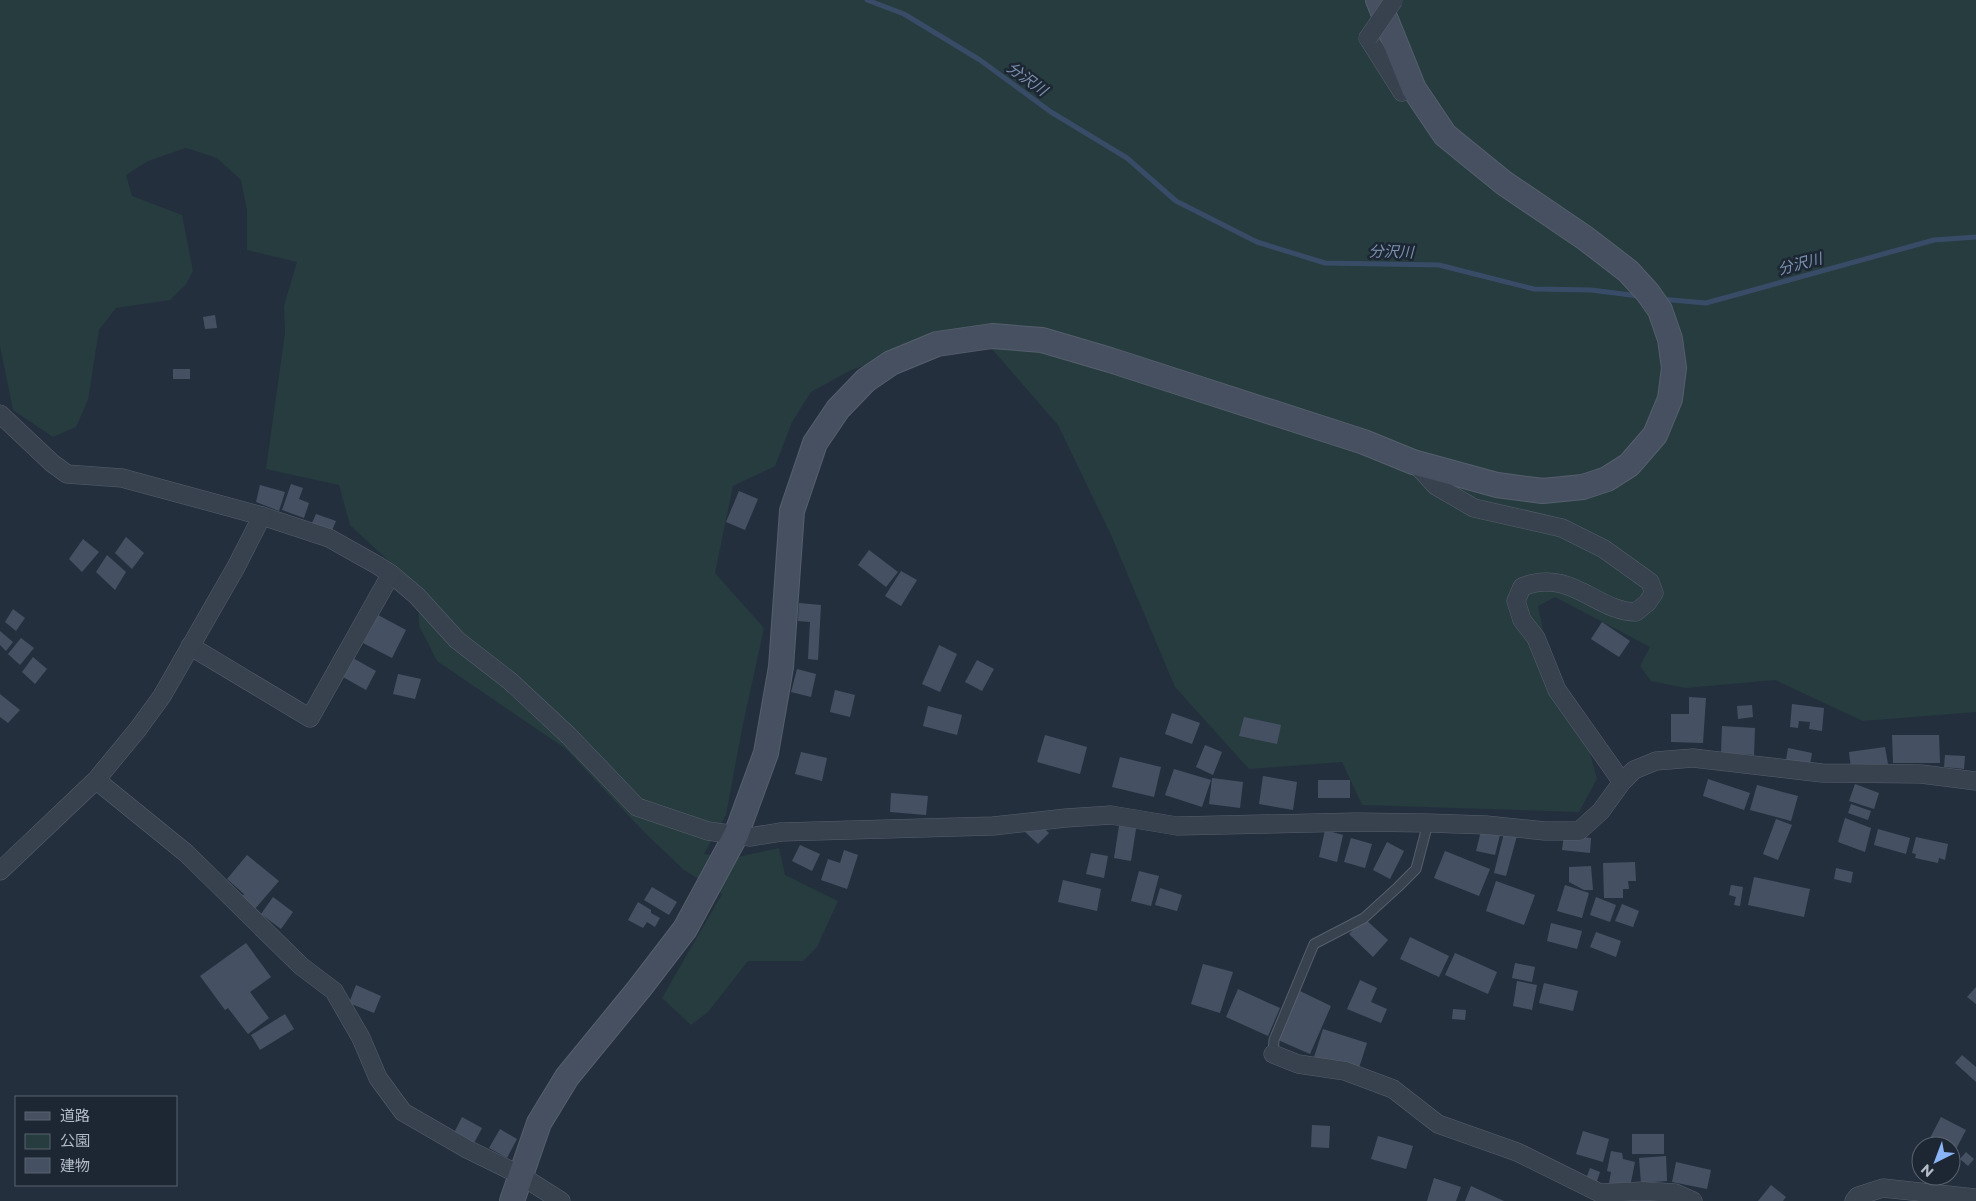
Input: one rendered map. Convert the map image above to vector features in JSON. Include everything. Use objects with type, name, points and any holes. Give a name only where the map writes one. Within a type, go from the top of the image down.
[{"type":"street","points":[[512,1201],[538,1124],[567,1077],[685,929],[736,835],[766,753],[782,667],[792,511],[815,443],[838,409],[866,380],[891,364],[937,344],[992,336],[1042,340],[1364,442],[1413,462],[1497,485],[1543,491],[1583,487],[1607,479],[1630,465],[1655,435],[1670,399],[1674,368],[1670,339],[1660,310],[1648,292],[1628,271],[1585,238],[1504,183],[1445,135],[1414,89],[1378,0]]},
{"type":"street","points":[[1394,0],[1368,38],[1402,92],[1414,89]]},
{"type":"street","points":[[0,414],[52,463],[67,474],[122,478],[262,516],[329,538],[391,574],[417,596],[457,640],[510,681],[569,736],[637,807],[708,831],[750,836],[781,832],[993,826],[1111,815],[1177,826],[1356,822],[1486,825],[1546,831],[1579,831],[1601,811],[1622,782],[1634,770],[1656,762],[1693,758],[1822,774],[1921,774],[1976,781]]},
{"type":"street","points":[[1413,462],[1436,486],[1474,508],[1562,528],[1604,550],[1650,582],[1654,593],[1647,603],[1636,612],[1623,612],[1580,590],[1550,581],[1534,582],[1522,586],[1516,601],[1522,620],[1536,638],[1557,690],[1622,782]]},
{"type":"street","points":[[0,871],[96,780],[138,729],[152,710],[236,568],[262,516]]},
{"type":"street","points":[[190,646],[310,718],[391,574]]},
{"type":"street","points":[[96,780],[186,853],[301,966],[334,991],[361,1038],[378,1078],[403,1112],[467,1149],[520,1175],[561,1201]]},
{"type":"street","points":[[1273,1054],[1298,1064],[1346,1070],[1394,1089],[1438,1124],[1517,1152],[1599,1197],[1643,1191],[1675,1193],[1693,1201]]},
{"type":"street","points":[[1854,1201],[1858,1196],[1883,1188],[1976,1198]]},
{"type":"lane","points":[[1273,1054],[1274,1040],[1314,944],[1364,918],[1416,869],[1428,823]]},
{"type":"green space","points":[[0,0],[1976,0],[1976,712],[1863,721],[1775,680],[1686,688],[1651,681],[1640,666],[1650,647],[1555,597],[1538,606],[1546,644],[1589,750],[1597,779],[1579,812],[1362,805],[1342,762],[1249,769],[1175,687],[1111,535],[1058,425],[992,349],[970,331],[851,370],[811,392],[792,422],[775,466],[733,486],[715,573],[764,628],[726,815],[704,854],[738,857],[779,848],[785,875],[838,901],[817,947],[803,961],[748,961],[708,1012],[691,1025],[662,998],[722,894],[684,870],[644,832],[566,749],[437,661],[419,626],[418,588],[350,525],[339,485],[266,469],[285,333],[284,306],[297,262],[247,250],[247,210],[241,180],[217,158],[186,148],[148,161],[126,175],[132,196],[182,215],[193,271],[186,284],[170,300],[116,308],[99,330],[88,400],[76,427],[53,437],[13,410],[0,346]]},
{"type":"building","points":[[215,315],[217,328],[205,329],[203,317]]},
{"type":"building","points":[[173,369],[190,369],[190,379],[173,379]]},
{"type":"building","points":[[291,484],[303,488],[299,499],[309,503],[304,518],[282,510]]},
{"type":"building","points":[[260,485],[285,492],[279,511],[256,502]]},
{"type":"building","points":[[739,491],[758,499],[745,530],[726,522]]},
{"type":"building","points":[[316,514],[336,521],[331,533],[311,525]]},
{"type":"building","points":[[126,537],[144,553],[132,569],[115,553]]},
{"type":"building","points":[[83,539],[99,552],[82,572],[69,559]]},
{"type":"building","points":[[869,550],[898,572],[886,587],[858,565]]},
{"type":"building","points":[[107,555],[126,572],[115,590],[96,572]]},
{"type":"building","points":[[901,571],[917,580],[901,606],[885,596]]},
{"type":"building","points":[[799,603],[821,605],[818,660],[808,659],[810,622],[798,621]]},
{"type":"building","points":[[13,609],[25,618],[16,631],[5,622]]},
{"type":"building","points":[[378,615],[406,630],[392,658],[363,643]]},
{"type":"building","points":[[1602,622],[1630,641],[1619,657],[1591,639]]},
{"type":"building","points":[[0,631],[13,642],[6,651],[0,645]]},
{"type":"building","points":[[21,638],[34,648],[20,665],[8,654]]},
{"type":"building","points":[[939,645],[957,654],[940,692],[922,684]]},
{"type":"building","points":[[33,657],[47,669],[35,684],[22,672]]},
{"type":"building","points":[[353,658],[376,671],[366,690],[343,677]]},
{"type":"building","points":[[977,660],[994,669],[982,691],[965,682]]},
{"type":"building","points":[[797,669],[816,674],[811,697],[791,692]]},
{"type":"building","points":[[398,674],[421,679],[415,699],[393,694]]},
{"type":"building","points":[[835,690],[855,695],[850,717],[830,712]]},
{"type":"building","points":[[0,694],[20,710],[8,723],[0,717]]},
{"type":"building","points":[[1689,697],[1706,698],[1703,743],[1671,742],[1671,714],[1689,714]]},
{"type":"building","points":[[1792,704],[1824,708],[1822,731],[1809,729],[1810,722],[1799,721],[1798,728],[1790,727]]},
{"type":"building","points":[[1752,705],[1753,717],[1738,719],[1737,706]]},
{"type":"building","points":[[928,706],[962,715],[957,735],[923,726]]},
{"type":"building","points":[[1172,713],[1200,723],[1192,744],[1165,734]]},
{"type":"building","points":[[1244,717],[1281,725],[1277,744],[1239,736]]},
{"type":"building","points":[[1722,726],[1755,728],[1754,755],[1721,753]]},
{"type":"building","points":[[1045,735],[1087,747],[1080,774],[1037,762]]},
{"type":"building","points":[[1892,735],[1939,735],[1940,763],[1893,763]]},
{"type":"building","points":[[1205,745],[1222,752],[1213,775],[1196,767]]},
{"type":"building","points":[[1885,747],[1888,764],[1851,769],[1849,752]]},
{"type":"building","points":[[1788,748],[1812,753],[1810,765],[1786,760]]},
{"type":"building","points":[[801,752],[827,758],[822,781],[795,774]]},
{"type":"building","points":[[1945,755],[1965,756],[1964,769],[1944,767]]},
{"type":"building","points":[[1120,757],[1161,767],[1154,797],[1112,787]]},
{"type":"building","points":[[1174,769],[1211,780],[1202,807],[1165,795]]},
{"type":"building","points":[[1263,776],[1297,782],[1293,810],[1259,804]]},
{"type":"building","points":[[1212,778],[1243,782],[1240,808],[1209,804]]},
{"type":"building","points":[[1708,779],[1750,793],[1744,810],[1703,796]]},
{"type":"building","points":[[1318,780],[1350,780],[1350,798],[1318,798]]},
{"type":"building","points":[[1855,784],[1879,793],[1874,809],[1849,801]]},
{"type":"building","points":[[1757,785],[1798,796],[1791,821],[1750,810]]},
{"type":"building","points":[[891,793],[928,796],[926,815],[890,812]]},
{"type":"building","points":[[1851,804],[1871,811],[1868,820],[1848,813]]},
{"type":"building","points":[[1121,813],[1138,816],[1131,861],[1114,858]]},
{"type":"building","points":[[1845,818],[1871,828],[1865,852],[1838,842]]},
{"type":"building","points":[[1034,819],[1049,833],[1038,844],[1024,831]]},
{"type":"building","points":[[1776,819],[1792,825],[1778,860],[1763,854]]},
{"type":"building","points":[[1482,827],[1501,831],[1495,855],[1476,851]]},
{"type":"building","points":[[1505,829],[1518,832],[1506,876],[1494,873]]},
{"type":"building","points":[[1878,829],[1910,838],[1906,854],[1874,845]]},
{"type":"building","points":[[1325,830],[1343,835],[1337,862],[1319,857]]},
{"type":"building","points":[[1564,835],[1591,838],[1590,853],[1562,850]]},
{"type":"building","points":[[1916,837],[1948,844],[1945,860],[1939,858],[1938,863],[1915,858],[1916,854],[1912,853]]},
{"type":"building","points":[[1351,838],[1372,844],[1365,868],[1344,862]]},
{"type":"building","points":[[1387,842],[1404,851],[1390,879],[1373,870]]},
{"type":"building","points":[[800,845],[820,854],[812,871],[792,861]]},
{"type":"building","points":[[844,850],[858,855],[847,889],[821,880],[828,859],[840,863]]},
{"type":"building","points":[[1445,851],[1490,869],[1479,896],[1434,878]]},
{"type":"building","points":[[1091,853],[1108,856],[1104,878],[1086,874]]},
{"type":"building","points":[[247,855],[279,881],[254,910],[241,898],[244,894],[227,879]]},
{"type":"building","points":[[1635,862],[1636,881],[1628,881],[1629,889],[1623,889],[1623,898],[1604,898],[1603,863]]},
{"type":"building","points":[[1591,866],[1593,890],[1584,890],[1569,882],[1569,867]]},
{"type":"building","points":[[1836,868],[1853,872],[1851,883],[1834,879]]},
{"type":"building","points":[[1139,871],[1159,876],[1151,906],[1131,901]]},
{"type":"building","points":[[1754,877],[1810,889],[1804,917],[1748,905]]},
{"type":"building","points":[[1063,880],[1101,889],[1097,911],[1058,902]]},
{"type":"building","points":[[1496,881],[1535,895],[1524,925],[1486,911]]},
{"type":"building","points":[[1565,885],[1589,893],[1582,918],[1557,911]]},
{"type":"building","points":[[1731,885],[1743,887],[1740,906],[1734,905],[1736,897],[1729,895]]},
{"type":"building","points":[[652,887],[677,902],[669,915],[644,900]]},
{"type":"building","points":[[1160,888],[1182,895],[1177,911],[1155,905]]},
{"type":"building","points":[[273,897],[293,912],[281,929],[261,914]]},
{"type":"building","points":[[1596,897],[1616,905],[1610,922],[1590,915]]},
{"type":"building","points":[[638,902],[660,918],[655,927],[647,922],[643,928],[628,920]]},
{"type":"building","points":[[1622,904],[1639,911],[1633,927],[1615,921]]},
{"type":"building","points":[[1364,918],[1388,940],[1373,957],[1349,934]]},
{"type":"building","points":[[1551,923],[1582,931],[1577,949],[1547,941]]},
{"type":"building","points":[[1596,932],[1621,941],[1616,957],[1590,947]]},
{"type":"building","points":[[1410,937],[1449,956],[1439,977],[1400,959]]},
{"type":"building","points":[[246,943],[271,977],[250,992],[269,1018],[248,1034],[228,1008],[225,1010],[200,976]]},
{"type":"building","points":[[1455,953],[1497,972],[1488,994],[1445,975]]},
{"type":"building","points":[[1515,963],[1535,967],[1532,982],[1512,978]]},
{"type":"building","points":[[1203,964],[1233,972],[1220,1013],[1191,1004]]},
{"type":"building","points":[[1360,980],[1377,988],[1371,1002],[1387,1009],[1381,1023],[1347,1009]]},
{"type":"building","points":[[1517,981],[1537,985],[1532,1010],[1513,1006]]},
{"type":"building","points":[[1544,983],[1578,991],[1573,1011],[1539,1003]]},
{"type":"building","points":[[356,985],[381,996],[374,1013],[349,1003]]},
{"type":"building","points":[[1976,987],[1976,1004],[1967,997]]},
{"type":"building","points":[[1238,989],[1280,1008],[1268,1036],[1226,1017]]},
{"type":"building","points":[[1300,991],[1331,1006],[1310,1054],[1278,1040]]},
{"type":"building","points":[[1453,1009],[1466,1010],[1465,1020],[1452,1019]]},
{"type":"building","points":[[285,1014],[294,1029],[260,1050],[251,1035]]},
{"type":"building","points":[[1323,1029],[1367,1043],[1358,1071],[1314,1057]]},
{"type":"building","points":[[1962,1055],[1976,1067],[1976,1082],[1955,1063]]},
{"type":"building","points":[[462,1117],[482,1128],[473,1145],[453,1135]]},
{"type":"building","points":[[1941,1117],[1966,1130],[1961,1140],[1961,1136],[1931,1136]]},
{"type":"building","points":[[1312,1125],[1330,1126],[1329,1148],[1311,1147]]},
{"type":"building","points":[[500,1129],[517,1139],[507,1158],[489,1148]]},
{"type":"building","points":[[1583,1131],[1609,1139],[1603,1162],[1576,1154]]},
{"type":"building","points":[[1632,1134],[1664,1134],[1664,1154],[1632,1154]]},
{"type":"building","points":[[1378,1136],[1413,1146],[1406,1169],[1371,1159]]},
{"type":"building","points":[[1611,1151],[1622,1153],[1623,1159],[1635,1162],[1630,1187],[1609,1183],[1611,1172],[1607,1171]]},
{"type":"building","points":[[1966,1152],[1974,1159],[1968,1166],[1961,1158]]},
{"type":"building","points":[[1666,1156],[1667,1181],[1641,1183],[1639,1158]]},
{"type":"building","points":[[1676,1162],[1711,1170],[1707,1189],[1672,1182]]},
{"type":"building","points":[[1590,1168],[1600,1172],[1595,1187],[1584,1184]]},
{"type":"building","points":[[1434,1178],[1461,1187],[1456,1201],[1427,1201]]},
{"type":"building","points":[[1771,1185],[1786,1197],[1783,1201],[1758,1201]]},
{"type":"building","points":[[1471,1186],[1504,1201],[1465,1201]]},
{"type":"waterway","name":"分沢川","points":[[867,0],[904,14],[980,60],[1051,112],[1127,158],[1176,201],[1257,242],[1325,263],[1439,265],[1534,289],[1591,290],[1639,296]]},
{"type":"waterway","name":"分沢川","points":[[1660,299],[1706,303],[1934,240],[1976,237]]}]
